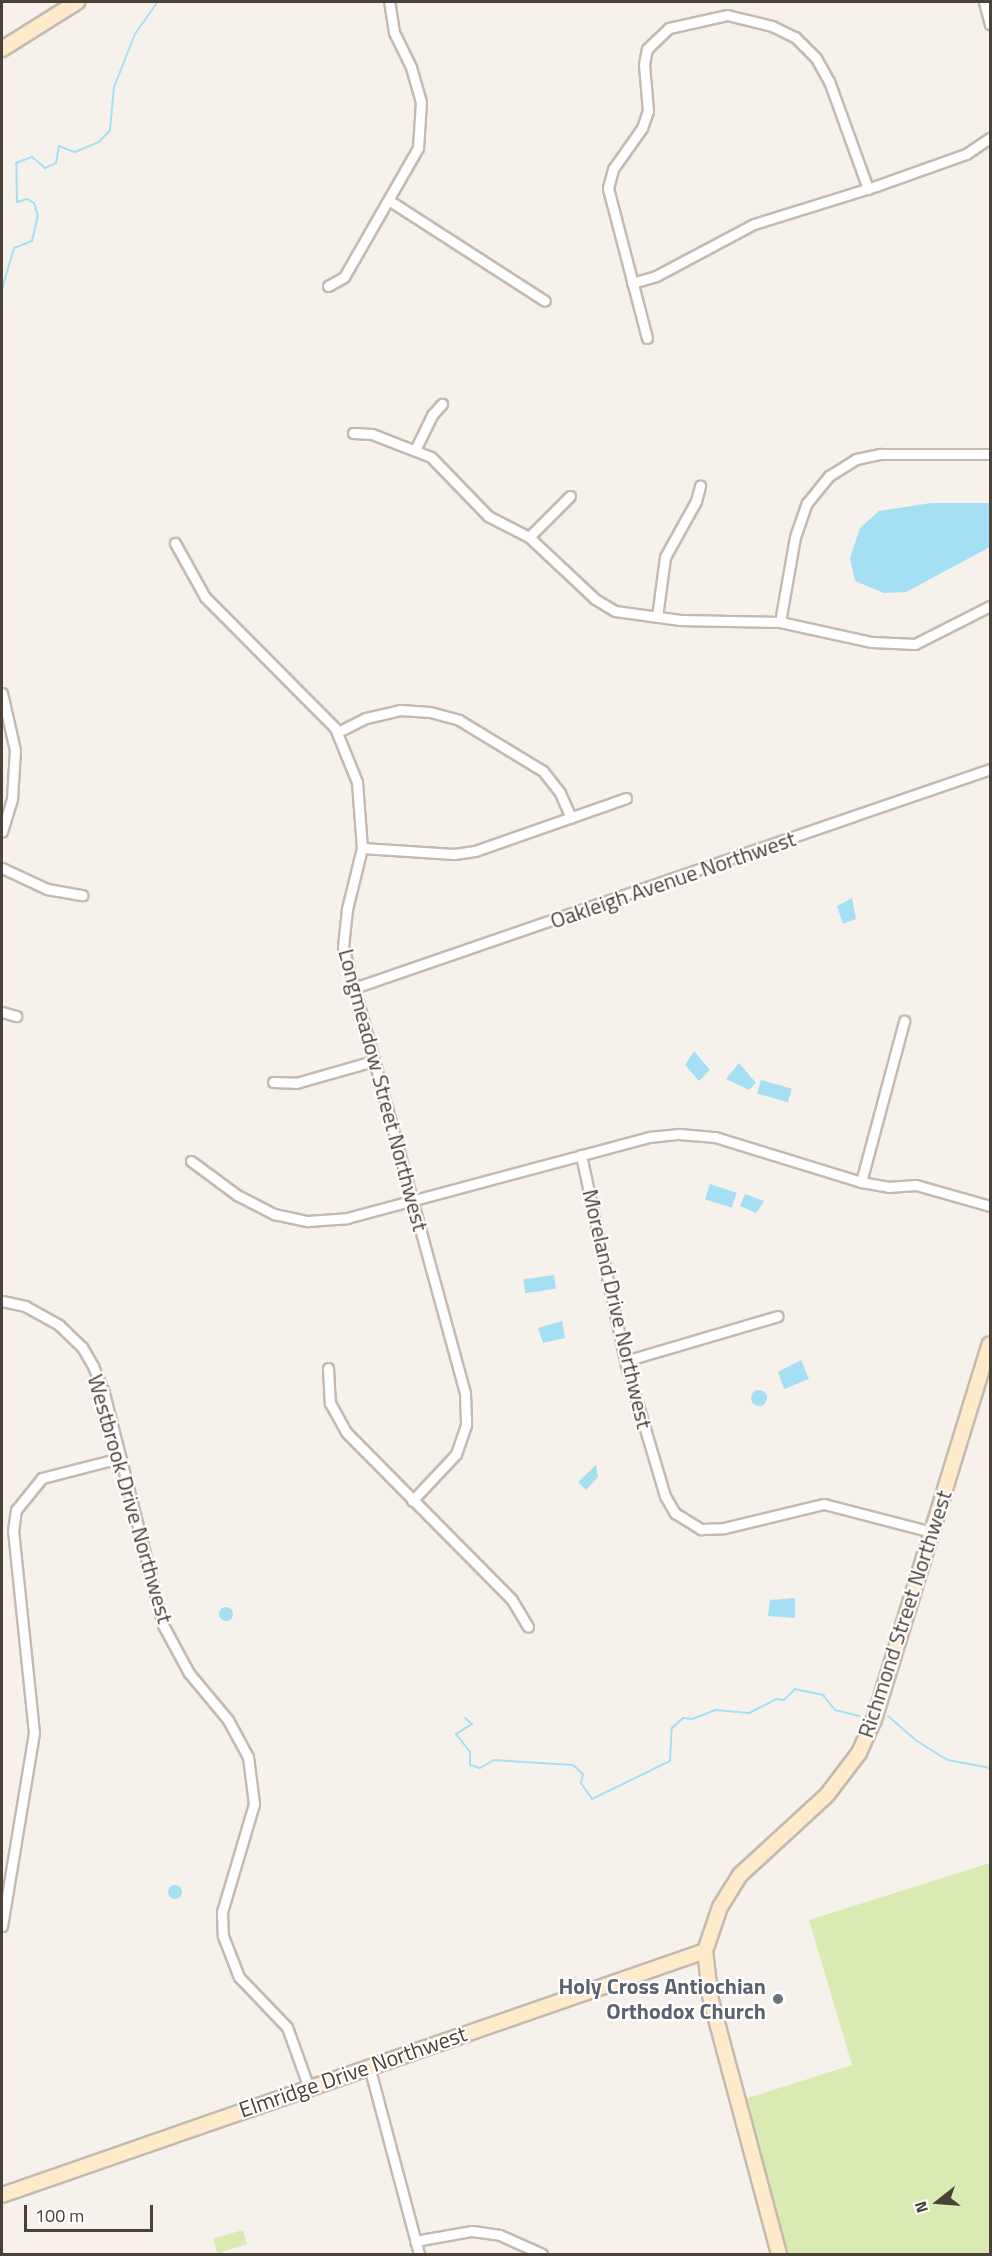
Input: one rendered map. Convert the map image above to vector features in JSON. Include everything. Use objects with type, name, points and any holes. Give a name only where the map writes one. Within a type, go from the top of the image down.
[{"type":"street","points":[[2,49],[77,2]]},
{"type":"street","points":[[328,286],[344,277],[390,201],[418,148],[422,125],[417,83],[394,32],[389,2]]},
{"type":"street","points":[[984,2],[990,24]]},
{"type":"street","points":[[647,338],[608,188],[613,169],[642,128],[648,111],[644,64],[647,49],[669,28],[727,15],[772,26],[795,37],[816,58],[829,81],[868,189]]},
{"type":"street","points":[[632,283],[656,276],[754,224],[868,189],[966,154],[990,138]]},
{"type":"street","points":[[390,201],[545,301]]},
{"type":"street","points":[[416,448],[432,415],[442,404]]},
{"type":"street","points":[[353,433],[372,434],[416,448],[441,466],[488,516],[529,537],[595,599],[615,611],[657,617],[780,622],[872,642],[915,644],[990,606]]},
{"type":"street","points":[[780,622],[795,537],[807,503],[829,476],[856,459],[880,454],[990,454]]},
{"type":"street","points":[[657,617],[665,557],[696,501],[700,486]]},
{"type":"street","points":[[529,537],[570,496]]},
{"type":"street","name":"Longmeadow Street Northwest","points":[[175,543],[205,597],[309,697],[338,732],[357,782],[362,848],[343,935],[345,959],[465,1393],[466,1425],[448,1464],[412,1501]]},
{"type":"street","points":[[2,693],[12,723],[15,771],[12,799],[2,831]]},
{"type":"street","points":[[338,732],[366,718],[400,710],[430,712],[459,720],[543,771],[560,793],[571,818]]},
{"type":"street","name":"Oakleigh Avenue Northwest","points":[[354,988],[990,769]]},
{"type":"street","points":[[362,848],[459,854],[492,846],[626,798]]},
{"type":"street","points":[[2,868],[47,889],[82,895]]},
{"type":"street","points":[[2,1012],[16,1016]]},
{"type":"street","points":[[861,1182],[904,1021]]},
{"type":"street","points":[[273,1082],[296,1083],[373,1061]]},
{"type":"street","points":[[191,1161],[237,1196],[274,1214],[302,1221],[347,1218],[649,1137],[715,1137],[861,1182],[888,1187],[916,1185],[990,1206]]},
{"type":"street","name":"Moreland Drive Northwest","points":[[580,1155],[625,1361],[665,1496],[675,1513],[687,1524],[701,1529],[724,1528],[824,1504],[932,1532]]},
{"type":"street","name":"Westbrook Drive Northwest","points":[[2,1301],[42,1313],[68,1332],[84,1351],[102,1385],[163,1625],[189,1673],[228,1720],[249,1758],[252,1815],[222,1912],[230,1960],[243,1983],[286,2027],[309,2088]]},
{"type":"street","points":[[625,1361],[777,1316]]},
{"type":"street","name":"Richmond Street Northwest","points":[[778,2254],[711,2001],[705,1952],[720,1907],[740,1875],[827,1795],[859,1753],[874,1720],[990,1344]]},
{"type":"street","points":[[328,1368],[327,1389],[341,1425],[358,1448],[512,1600],[528,1627]]},
{"type":"street","points":[[2,1926],[34,1733],[13,1531],[16,1510],[42,1478],[120,1458]]},
{"type":"street","name":"Elmridge Drive Northwest","points":[[2,2195],[705,1952]]},
{"type":"street","points":[[369,2067],[418,2254]]},
{"type":"street","points":[[415,2241],[472,2231],[500,2235],[542,2254]]},
{"type":"green space","points":[[990,1863],[990,2254],[787,2254],[745,2099],[852,2065],[809,1920]]},
{"type":"green space","points":[[243,2230],[247,2244],[217,2253],[213,2239]]},
{"type":"water","points":[[931,503],[990,503],[990,547],[906,592],[884,593],[855,581],[850,558],[860,528],[879,511]]},
{"type":"water","points":[[852,898],[856,919],[843,924],[837,906]]},
{"type":"water","points":[[694,1051],[710,1070],[699,1081],[685,1065]]},
{"type":"water","points":[[739,1063],[756,1083],[749,1090],[726,1079]]},
{"type":"water","points":[[761,1080],[792,1089],[788,1102],[757,1093]]},
{"type":"water","points":[[710,1184],[737,1193],[732,1208],[705,1199]]},
{"type":"water","points":[[745,1194],[764,1201],[756,1213],[740,1206]]},
{"type":"water","points":[[554,1275],[556,1289],[525,1293],[523,1279]]},
{"type":"water","points":[[562,1321],[565,1338],[543,1343],[538,1328]]},
{"type":"water","points":[[801,1360],[809,1379],[784,1389],[778,1372]]},
{"type":"water","points":[[759,1390],[765,1392],[767,1398],[765,1404],[759,1406],[753,1404],[751,1398],[753,1392]]},
{"type":"water","points":[[596,1465],[598,1477],[586,1490],[578,1482]]},
{"type":"water","points":[[795,1598],[795,1618],[768,1616],[770,1600]]},
{"type":"water","points":[[226,1607],[231,1609],[233,1614],[231,1619],[226,1621],[221,1619],[219,1614],[221,1609]]},
{"type":"water","points":[[175,1885],[180,1887],[182,1892],[180,1897],[175,1899],[170,1897],[168,1892],[170,1887]]},
{"type":"waterway","points":[[2,289],[14,248],[32,241],[38,216],[34,203],[27,199],[17,202],[16,163],[32,157],[45,168],[56,163],[59,146],[75,152],[99,142],[110,130],[114,87],[135,34],[157,2]]},
{"type":"waterway","points":[[465,1718],[472,1724],[456,1734],[470,1752],[470,1765],[480,1768],[494,1760],[573,1765],[583,1774],[581,1783],[592,1799],[670,1761],[672,1728],[683,1718],[692,1719],[715,1710],[749,1713],[776,1699],[784,1700],[795,1689],[823,1695],[835,1710],[859,1716]]},
{"type":"waterway","points":[[888,1716],[917,1741],[948,1760],[990,1768]]},
{"type":"place","name":"Holy Cross Antiochian Orthodox Church","points":[[778,1999]]}]
